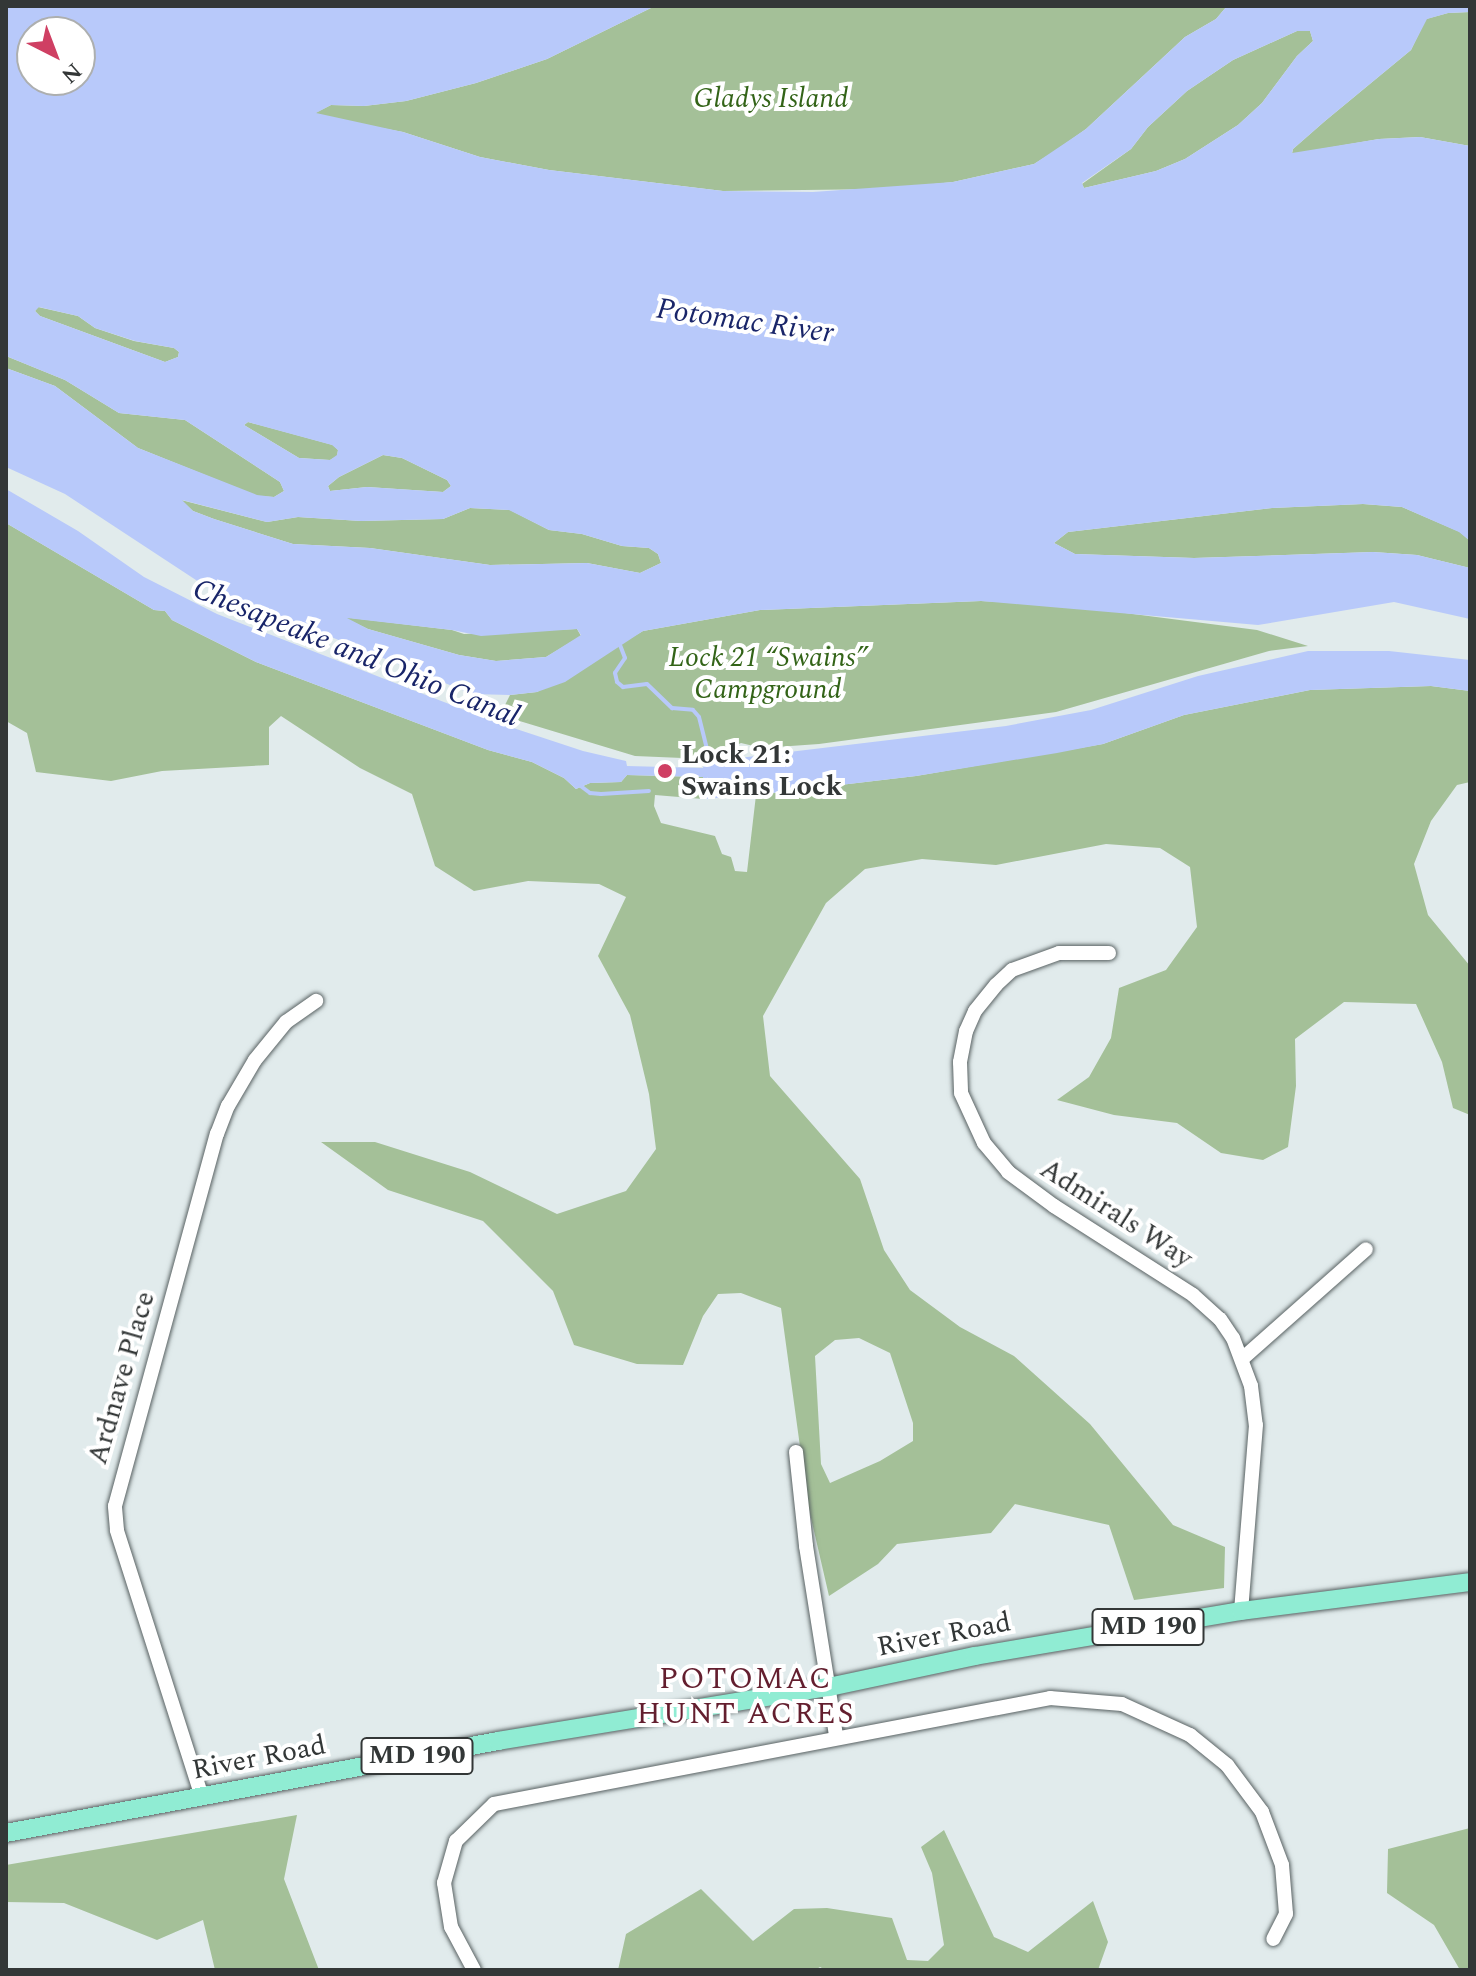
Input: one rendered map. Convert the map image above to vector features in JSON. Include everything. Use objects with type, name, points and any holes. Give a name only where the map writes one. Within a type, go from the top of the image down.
[{"type":"main road","name":"River Road","points":[[6,1833],[498,1741],[829,1687],[975,1656],[1241,1611],[1470,1582]]},
{"type":"street","name":"Admirals Way","points":[[1109,953],[1059,953],[1012,970],[996,985],[975,1011],[966,1031],[960,1062],[961,1093],[984,1143],[1008,1172],[1054,1206],[1193,1295],[1220,1319],[1243,1358],[1251,1386],[1256,1425],[1241,1611]]},
{"type":"street","name":"Ardnave Place","points":[[202,1797],[123,1550],[115,1506],[217,1134],[228,1106],[255,1060],[286,1022],[316,1001]]},
{"type":"street","points":[[1243,1358],[1366,1249]]},
{"type":"street","points":[[796,1452],[806,1546],[836,1736]]},
{"type":"street","points":[[474,1970],[451,1927],[444,1883],[456,1841],[494,1804],[836,1736],[1050,1698],[1122,1704],[1190,1735],[1227,1765],[1262,1812],[1282,1865],[1286,1914],[1273,1939]]},
{"type":"green space","name":"Gladys Island","points":[[655,6],[1227,6],[1216,19],[1185,37],[1086,129],[1055,151],[1034,164],[953,182],[886,189],[723,191],[549,170],[480,157],[403,132],[317,116],[315,113],[331,105],[364,106],[406,101],[476,83],[547,59]]},
{"type":"green space","points":[[1470,12],[1470,146],[1420,137],[1379,139],[1292,154],[1293,149],[1325,121],[1411,50],[1426,19],[1448,13]]},
{"type":"green space","points":[[1297,31],[1310,31],[1313,41],[1297,56],[1262,103],[1238,125],[1185,159],[1156,171],[1084,188],[1082,184],[1131,149],[1148,127],[1187,91],[1233,60]]},
{"type":"green space","points":[[38,307],[78,316],[95,328],[134,341],[174,348],[179,352],[178,357],[165,362],[40,316],[35,311]]},
{"type":"green space","points":[[6,356],[65,380],[119,413],[185,420],[280,482],[284,491],[274,497],[257,496],[138,448],[55,386],[6,368]]},
{"type":"green space","points":[[248,422],[333,445],[338,450],[337,456],[330,460],[299,458],[244,425]]},
{"type":"green space","points":[[383,455],[402,458],[447,480],[451,486],[443,492],[367,487],[330,491],[328,486],[339,477]]},
{"type":"green space","points":[[181,500],[267,522],[298,517],[361,521],[443,519],[470,508],[510,510],[549,530],[582,534],[622,546],[649,548],[658,554],[661,563],[640,573],[587,563],[490,565],[370,548],[293,544],[193,511]]},
{"type":"green space","points":[[1363,504],[1402,507],[1460,532],[1470,541],[1470,568],[1417,555],[1373,552],[1194,558],[1075,554],[1054,543],[1068,532],[1272,508]]},
{"type":"green space","points":[[6,523],[154,610],[165,611],[172,620],[256,662],[488,750],[532,762],[564,778],[576,789],[590,783],[621,782],[627,775],[703,777],[703,799],[655,795],[654,806],[661,823],[715,836],[722,854],[731,857],[735,871],[747,872],[756,795],[916,776],[1103,744],[1184,715],[1310,690],[1431,686],[1470,691],[1470,782],[1457,785],[1431,821],[1414,864],[1428,915],[1470,966],[1470,1115],[1453,1108],[1442,1062],[1416,1004],[1344,1002],[1295,1039],[1296,1086],[1288,1147],[1263,1160],[1221,1153],[1177,1123],[1114,1115],[1057,1100],[1089,1077],[1111,1038],[1119,988],[1166,970],[1197,927],[1190,867],[1160,848],[1106,844],[996,865],[922,859],[865,869],[826,903],[763,1016],[770,1076],[860,1179],[884,1250],[910,1290],[960,1327],[1014,1356],[1090,1424],[1173,1525],[1225,1547],[1224,1588],[1134,1600],[1109,1525],[1015,1504],[991,1533],[897,1544],[878,1564],[829,1596],[808,1505],[781,1308],[741,1293],[718,1294],[703,1316],[683,1365],[637,1364],[574,1345],[553,1291],[483,1221],[388,1190],[321,1142],[375,1142],[470,1172],[557,1214],[626,1191],[656,1149],[649,1094],[630,1015],[598,956],[626,897],[599,884],[528,881],[474,891],[435,866],[412,794],[360,768],[281,716],[269,727],[269,765],[162,771],[111,781],[36,772],[27,733],[6,721]],"holes":[[[859,1338],[890,1353],[913,1423],[913,1441],[880,1461],[830,1483],[821,1464],[815,1356],[835,1340]]]},
{"type":"green space","name":"Lock 21 “Swains” Campground","points":[[981,601],[1071,606],[1257,630],[1308,646],[1269,651],[1056,712],[819,744],[762,748],[741,743],[706,759],[635,756],[500,715],[510,695],[537,692],[643,631],[760,610]]},
{"type":"green space","points":[[343,617],[464,634],[577,629],[581,636],[546,657],[496,661],[459,655],[368,629]]},
{"type":"green space","points":[[297,1815],[284,1879],[319,1970],[215,1970],[203,1920],[157,1940],[64,1903],[6,1902],[6,1865]]},
{"type":"green space","points":[[1470,1828],[1470,1970],[1460,1970],[1434,1925],[1387,1893],[1388,1849]]},
{"type":"green space","points":[[944,1830],[994,1937],[1028,1952],[1093,1901],[1108,1942],[1098,1970],[826,1970],[820,1967],[815,1970],[618,1970],[626,1934],[701,1889],[753,1941],[794,1909],[827,1908],[892,1918],[907,1960],[928,1961],[944,1945],[932,1873],[921,1847]]},
{"type":"water","name":"Potomac River","points":[[6,6],[655,6],[547,59],[476,83],[406,101],[364,106],[331,105],[316,113],[403,132],[480,157],[549,170],[723,191],[813,192],[953,182],[1034,164],[1086,129],[1185,37],[1216,19],[1227,6],[1470,6],[1470,12],[1448,13],[1427,19],[1411,50],[1325,121],[1292,153],[1379,139],[1420,137],[1470,146],[1470,541],[1459,532],[1402,507],[1363,504],[1272,508],[1068,532],[1054,543],[1075,554],[1194,558],[1373,552],[1417,555],[1470,568],[1470,619],[1394,602],[1258,625],[981,601],[760,610],[643,631],[565,682],[537,692],[472,694],[199,582],[65,494],[6,467],[6,368],[55,386],[138,448],[257,495],[274,497],[284,491],[280,482],[185,420],[119,413],[65,380],[6,356]],"holes":[[[1297,31],[1310,31],[1313,41],[1297,56],[1262,103],[1238,125],[1185,159],[1156,171],[1084,188],[1082,183],[1131,149],[1148,127],[1187,91],[1233,60]],[[39,307],[78,316],[95,328],[135,341],[174,348],[179,352],[178,357],[165,362],[40,316],[35,311]],[[248,422],[332,445],[338,450],[337,455],[330,460],[299,458],[244,425]],[[383,455],[402,458],[447,480],[451,486],[443,492],[367,487],[330,491],[328,486],[339,477]],[[182,500],[267,522],[298,517],[361,521],[443,519],[470,508],[509,510],[549,530],[582,534],[622,546],[649,548],[658,554],[661,563],[640,573],[587,563],[490,565],[370,548],[293,544],[193,511]],[[347,618],[481,636],[577,629],[581,635],[546,657],[496,661],[459,655],[368,629]]]},
{"type":"water","points":[[6,489],[78,531],[144,577],[217,614],[498,723],[583,751],[626,761],[627,766],[703,768],[704,763],[723,760],[1006,726],[1091,710],[1198,676],[1308,651],[1389,651],[1470,660],[1470,691],[1431,686],[1310,690],[1184,715],[1103,744],[1057,753],[916,776],[756,795],[703,799],[703,777],[627,775],[621,782],[590,783],[576,789],[564,778],[532,762],[488,750],[256,662],[172,620],[165,611],[154,610],[6,523]]},
{"type":"waterway","points":[[620,645],[625,658],[615,673],[617,682],[623,687],[647,684],[672,708],[693,710],[699,717],[707,748]]},
{"type":"waterway","points":[[578,784],[590,793],[649,791]]},
{"type":"place","name":"Lock 21: Swains Lock","points":[[665,771]]},
{"type":"district","name":"POTOMAC HUNT ACRES","points":[[746,1696]]},
{"type":"water label","name":"Chesapeake and Ohio Canal","points":[[356,653]]}]
